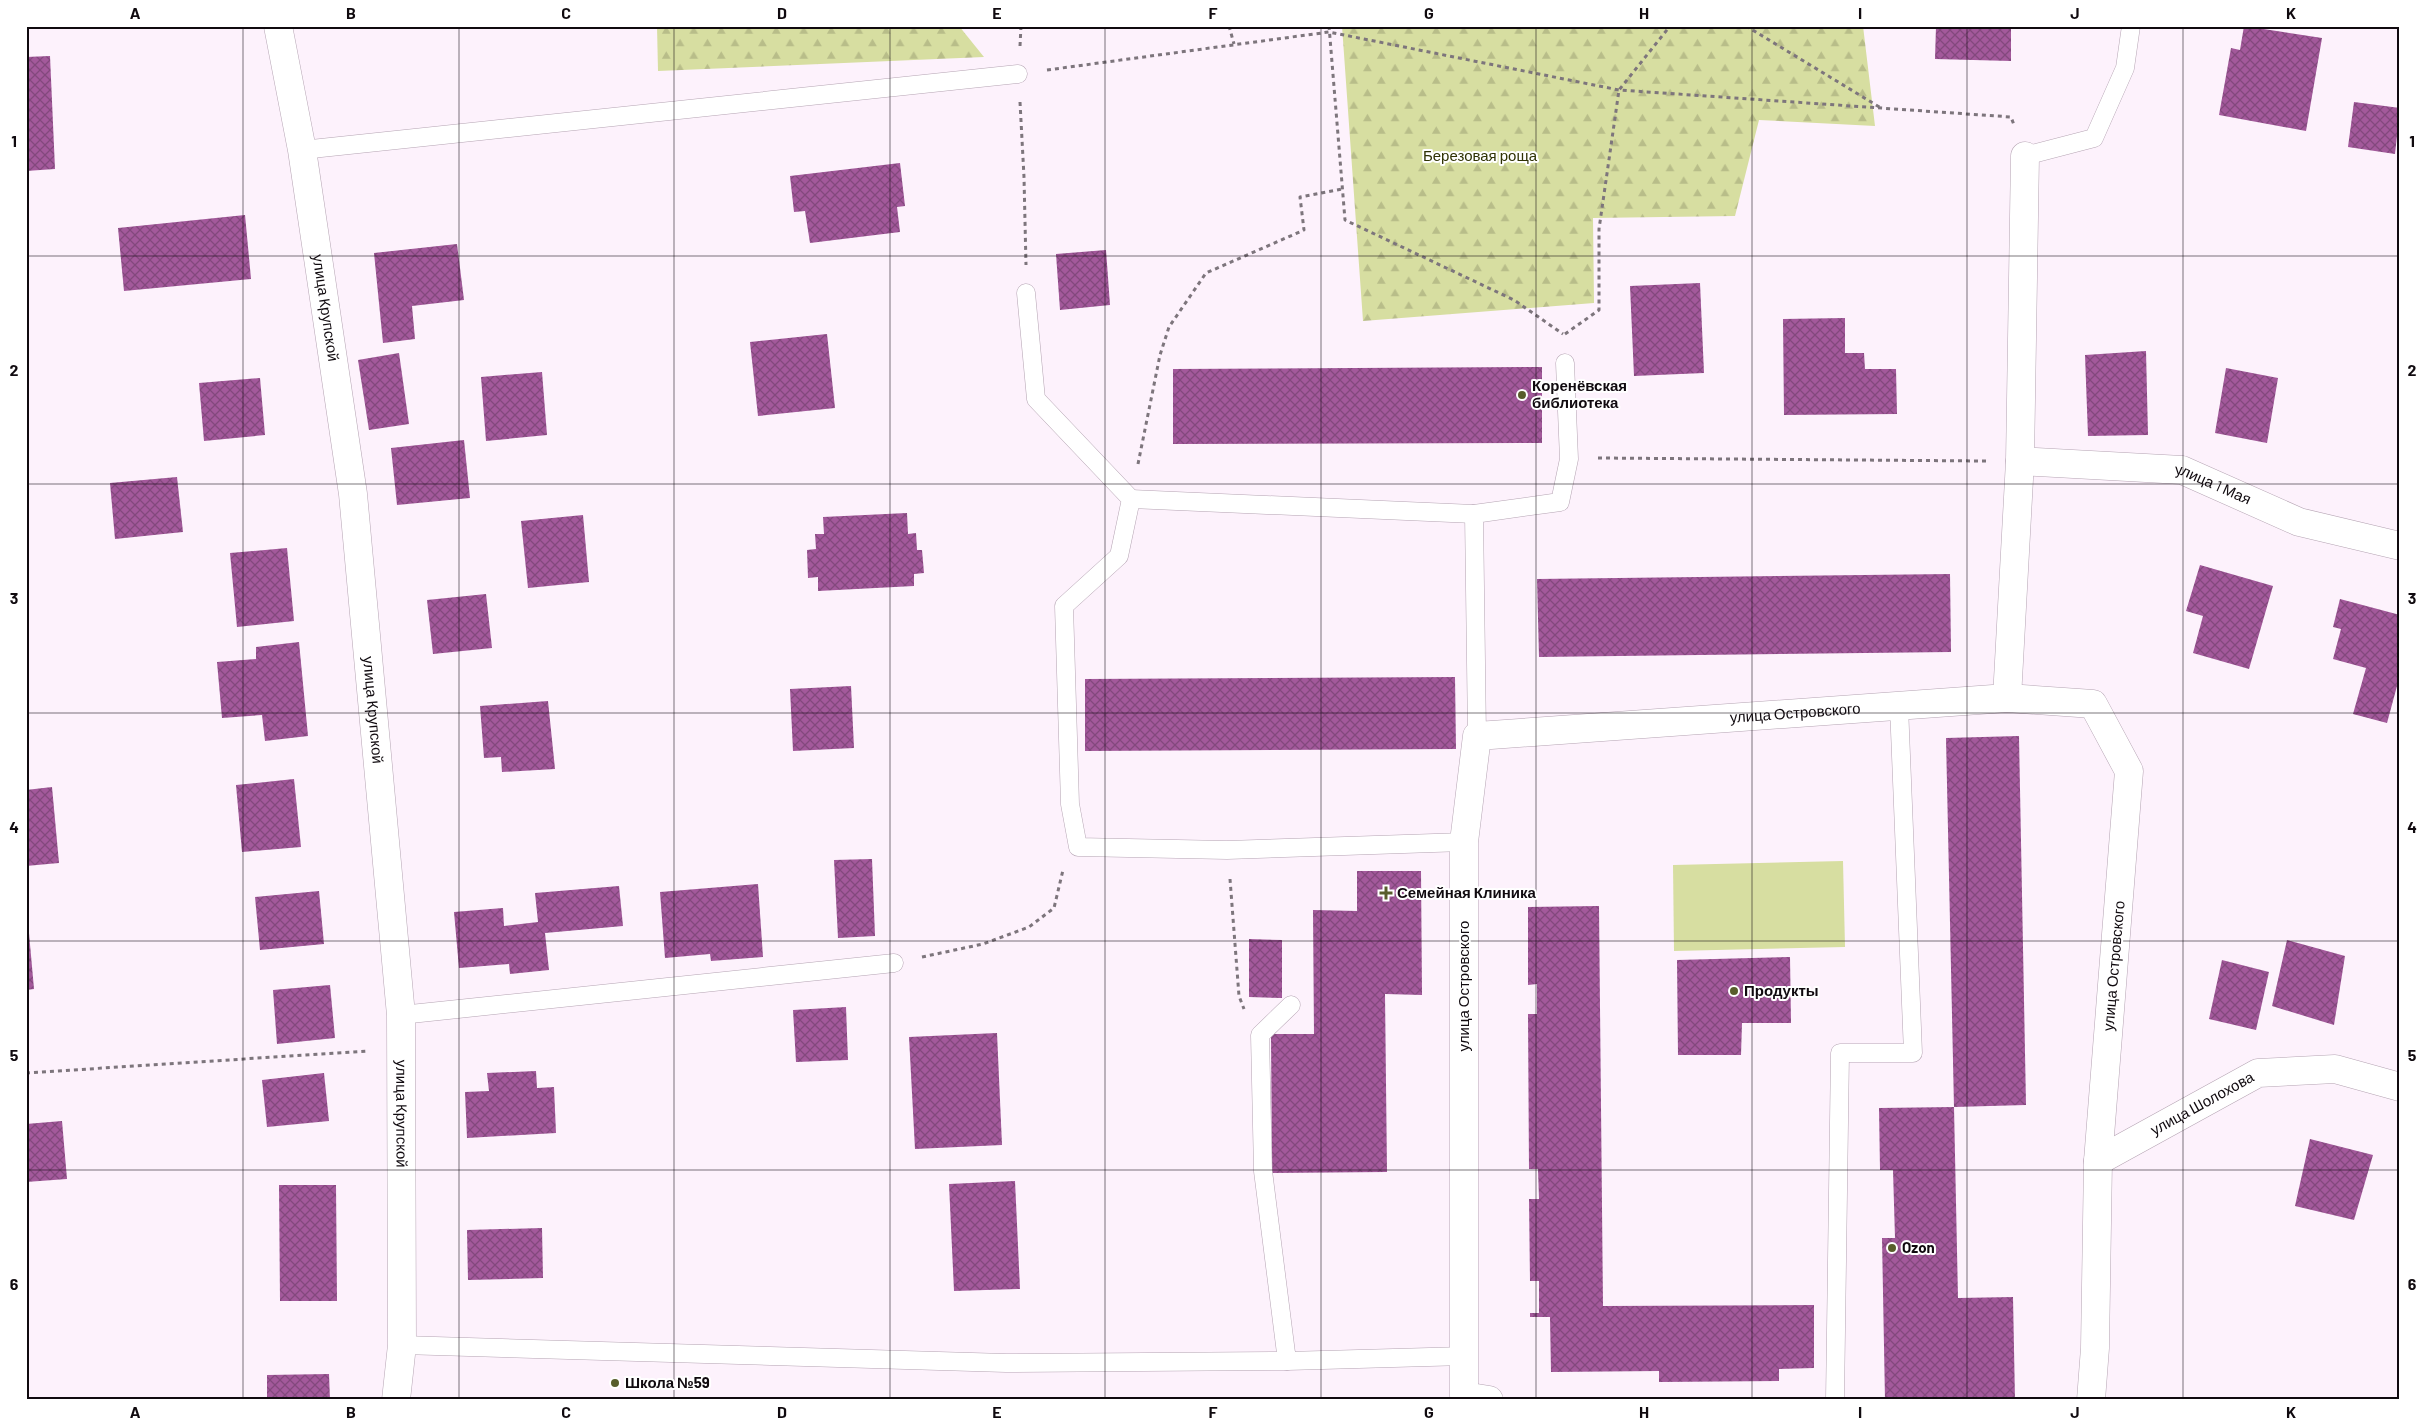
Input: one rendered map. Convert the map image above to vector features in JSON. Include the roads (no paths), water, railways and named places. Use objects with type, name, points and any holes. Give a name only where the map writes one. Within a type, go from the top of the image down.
[{"type":"street","name":"улица Крупской","points":[[278,26],[302,150],[353,494],[401,1015],[402,1345],[396,1400]]},
{"type":"street","points":[[2007,698],[2020,461],[2025,156]]},
{"type":"street","name":"улица 1 Мая","points":[[2020,461],[2182,470],[2299,522],[2400,546]]},
{"type":"street","name":"улица Островского","points":[[1489,1400],[1464,1396],[1464,842],[1477,736],[2007,698],[2093,704],[2129,771],[2098,1161],[2095,1348],[2091,1400]]},
{"type":"street","name":"улица Шолохова","points":[[2098,1161],[2258,1073],[2335,1069],[2400,1087]]},
{"type":"lane","points":[[2025,156],[2094,138],[2125,68],[2131,26]]},
{"type":"lane","points":[[302,150],[1018,74]]},
{"type":"lane","points":[[1026,293],[1036,399],[1131,499],[1474,514],[1560,502],[1569,459],[1565,362]]},
{"type":"lane","points":[[1131,499],[1119,556],[1064,606],[1070,804],[1078,847],[1228,850],[1464,842]]},
{"type":"lane","points":[[1474,514],[1477,736]]},
{"type":"lane","points":[[1835,1400],[1840,1054],[1913,1053],[1899,706]]},
{"type":"lane","points":[[401,1015],[894,963]]},
{"type":"lane","points":[[1287,1361],[1263,1171],[1260,1035],[1290,1005]]},
{"type":"lane","points":[[402,1345],[1006,1363],[1287,1361],[1464,1356]]},
{"type":"place","name":"Коренёвская библиотека","points":[[1522,395]]},
{"type":"place","name":"Семейная Клиника","points":[[1386,893]]},
{"type":"place","name":"Продукты","points":[[1734,991]]},
{"type":"place","name":"Ozon","points":[[1892,1248]]},
{"type":"place","name":"Школа №59","points":[[615,1383]]},
{"type":"park label","name":"Березовая роща","points":[[1480,156]]}]
